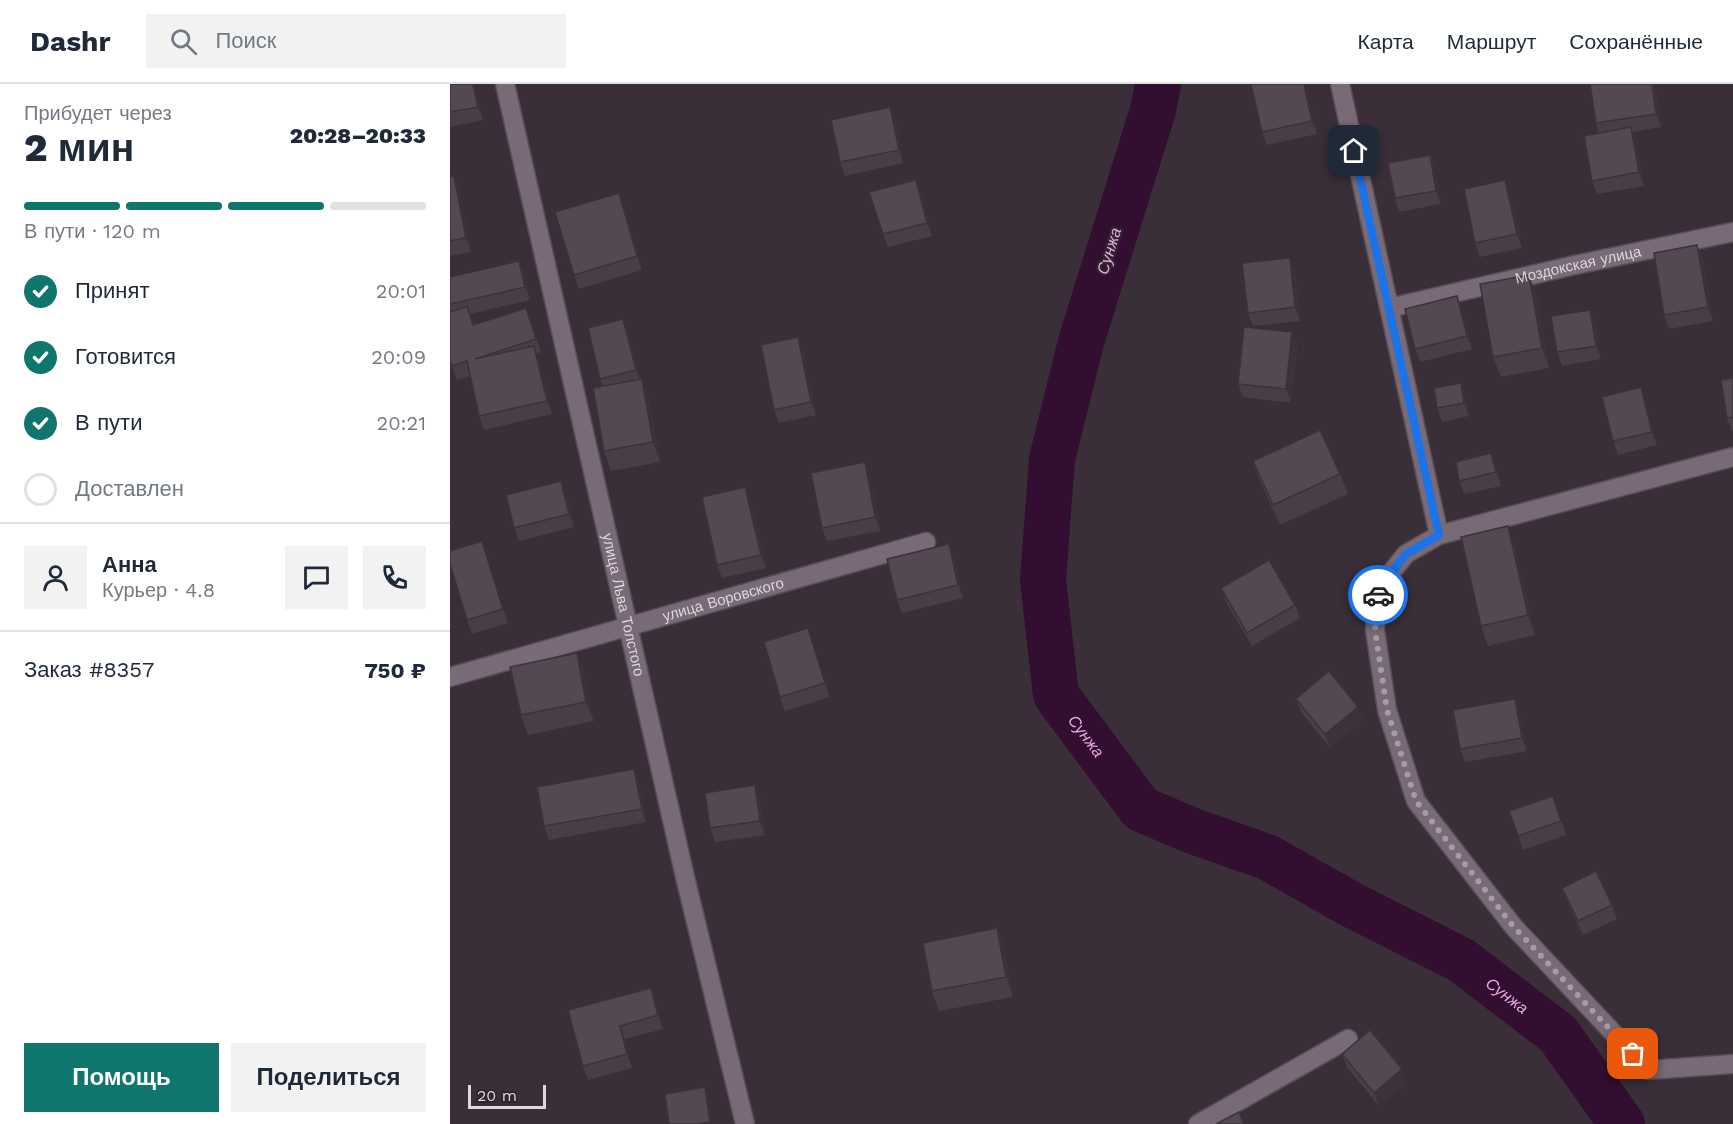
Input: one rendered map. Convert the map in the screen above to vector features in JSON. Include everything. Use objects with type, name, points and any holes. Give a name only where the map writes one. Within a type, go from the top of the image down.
[{"type":"street","name":"улица Льва Толстого","points":[[505,84],[685,877],[745,1124]]},
{"type":"street","points":[[1340,84],[1439,535]]},
{"type":"street","name":"Моздокская улица","points":[[1389,308],[1575,264],[1733,232]]},
{"type":"street","points":[[1733,457],[1439,535],[1406,554],[1378,589],[1375,630],[1387,710],[1416,801],[1513,926],[1648,1070],[1733,1064]]},
{"type":"street","name":"улица Воровского","points":[[450,676],[926,542]]},
{"type":"street","points":[[1198,1124],[1348,1039]]},
{"type":"building","points":[[450,84],[473,84],[478,107],[450,112]]},
{"type":"building","points":[[1251,84],[1304,84],[1312,121],[1262,132]]},
{"type":"building","points":[[1590,84],[1652,84],[1656,114],[1596,123]]},
{"type":"building","points":[[890,107],[899,150],[840,162],[831,120]]},
{"type":"building","points":[[1631,127],[1639,172],[1592,181],[1584,136]]},
{"type":"building","points":[[1430,155],[1436,191],[1395,198],[1388,163]]},
{"type":"building","points":[[454,176],[466,238],[450,241],[450,177]]},
{"type":"building","points":[[916,180],[927,223],[883,234],[869,192]]},
{"type":"building","points":[[1505,180],[1517,234],[1475,243],[1464,189]]},
{"type":"building","points":[[619,193],[637,256],[574,275],[555,212]]},
{"type":"building","points":[[1697,245],[1708,307],[1664,315],[1654,253]]},
{"type":"building","points":[[1290,258],[1295,307],[1248,313],[1242,263]]},
{"type":"building","points":[[519,261],[525,287],[450,304],[450,277]]},
{"type":"building","points":[[1529,275],[1542,348],[1493,357],[1480,284]]},
{"type":"building","points":[[1457,296],[1467,336],[1415,349],[1405,309]]},
{"type":"building","points":[[467,306],[473,325],[526,308],[536,339],[475,359],[534,346],[547,401],[479,416],[467,361],[452,366],[450,361],[450,312]]},
{"type":"building","points":[[1590,310],[1596,346],[1557,352],[1551,316]]},
{"type":"building","points":[[623,319],[636,370],[600,379],[588,328]]},
{"type":"building","points":[[1244,327],[1292,332],[1286,389],[1238,384]]},
{"type":"building","points":[[798,337],[811,402],[774,410],[761,345]]},
{"type":"building","points":[[1733,378],[1733,417],[1727,418],[1721,380]]},
{"type":"building","points":[[642,379],[653,442],[604,451],[593,388]]},
{"type":"building","points":[[1461,383],[1464,403],[1437,408],[1434,388]]},
{"type":"building","points":[[1641,387],[1652,432],[1613,441],[1602,397]]},
{"type":"building","points":[[1320,430],[1340,474],[1273,505],[1253,461]]},
{"type":"building","points":[[1491,453],[1496,472],[1459,481],[1456,462]]},
{"type":"building","points":[[865,462],[875,517],[822,528],[811,473]]},
{"type":"building","points":[[561,481],[569,514],[514,528],[506,495]]},
{"type":"building","points":[[745,487],[761,555],[717,565],[702,497]]},
{"type":"building","points":[[1508,526],[1528,615],[1481,626],[1461,537]]},
{"type":"building","points":[[482,541],[503,609],[467,620],[450,564],[450,551]]},
{"type":"building","points":[[949,544],[958,585],[897,600],[887,559]]},
{"type":"building","points":[[1269,560],[1295,605],[1247,633],[1221,588]]},
{"type":"building","points":[[808,628],[825,683],[780,697],[764,642]]},
{"type":"building","points":[[577,653],[586,702],[521,715],[510,667]]},
{"type":"building","points":[[1329,671],[1358,707],[1325,734],[1296,699]]},
{"type":"building","points":[[1515,699],[1522,738],[1460,749],[1453,710]]},
{"type":"building","points":[[634,769],[642,809],[544,826],[537,787]]},
{"type":"building","points":[[755,785],[760,821],[710,828],[705,793]]},
{"type":"building","points":[[1553,796],[1561,821],[1518,836],[1509,811]]},
{"type":"building","points":[[1596,871],[1612,905],[1578,921],[1562,888]]},
{"type":"building","points":[[997,928],[1006,977],[932,991],[923,943]]},
{"type":"building","points":[[651,988],[658,1015],[620,1026],[627,1054],[583,1066],[568,1010]]},
{"type":"building","points":[[1370,1030],[1402,1069],[1374,1093],[1342,1054]]},
{"type":"building","points":[[705,1087],[710,1122],[669,1124],[665,1094]]},
{"type":"building","points":[[1239,1112],[1244,1124],[1216,1124]]},
{"type":"waterway","name":"Сунжа","points":[[1158,84],[1153,110],[1081,342],[1052,459],[1043,580],[1056,695],[1141,809],[1193,831],[1267,857],[1352,905],[1461,960],[1558,1034],[1622,1124]]},
{"type":"way so far","points":[[1378,595],[1375,630],[1387,710],[1416,801],[1513,926],[1633,1054]]},
{"type":"route","points":[[1354,151],[1439,535],[1406,554],[1378,589],[1378,595]]}]
